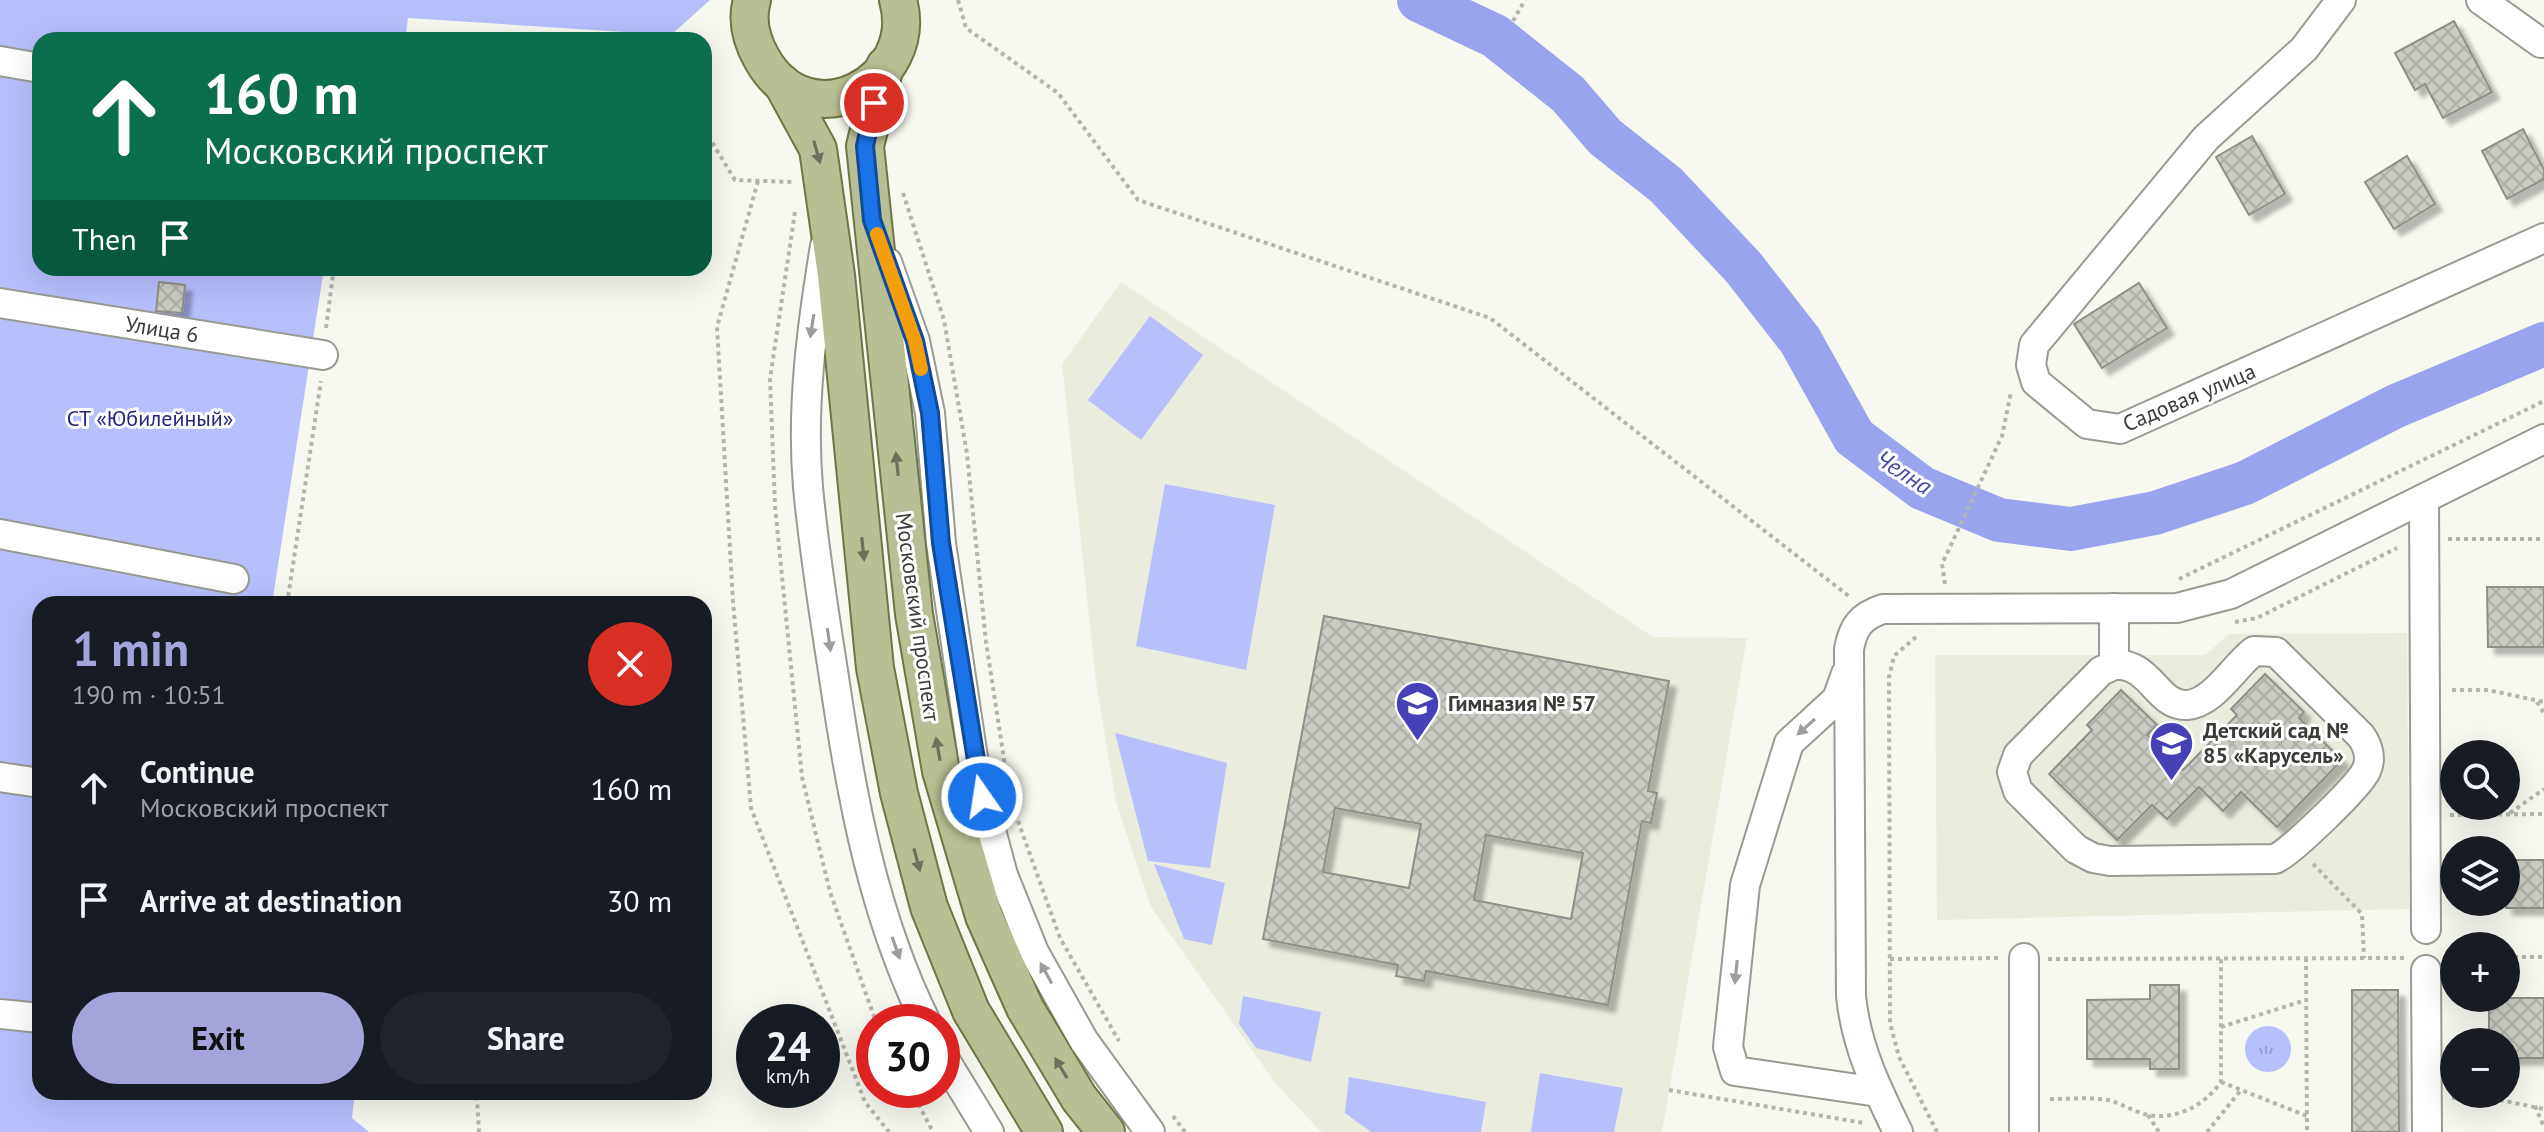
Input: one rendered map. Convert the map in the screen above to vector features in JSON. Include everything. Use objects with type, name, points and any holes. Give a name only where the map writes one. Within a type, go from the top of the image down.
[{"type":"main road","name":"Московский проспект","points":[[752,0],[749,29],[768,69],[797,95],[822,101],[843,98],[870,83],[885,66],[902,34],[898,0]]},
{"type":"main road","name":"Московский проспект","points":[[885,66],[865,146],[914,614],[941,771],[984,916],[1025,1008],[1079,1098],[1106,1132]]},
{"type":"main road","name":"Московский проспект","points":[[782,83],[818,149],[806,181],[829,221],[875,668],[899,793],[929,907],[971,1011],[1044,1132]]},
{"type":"street","name":"Садовая улица","points":[[2341,0],[2304,49],[2206,138],[2034,345],[2031,365],[2036,382],[2087,424],[2120,429],[2544,238]]},
{"type":"street","points":[[2481,0],[2541,43]]},
{"type":"street","points":[[0,61],[32,67]]},
{"type":"street","points":[[872,220],[915,341],[930,413],[941,543],[975,771],[1003,875],[1034,952],[1077,1028],[1150,1132]]},
{"type":"street","points":[[829,221],[809,342],[808,484],[846,757],[869,866],[917,1004]]},
{"type":"street","name":"Улица 6","points":[[0,303],[323,355]]},
{"type":"street","points":[[1898,1130],[1860,1049],[1851,996],[1849,665],[1853,631],[1871,613],[1883,609],[2177,608],[2220,599],[2544,439]]},
{"type":"street","points":[[2424,499],[2426,929]]},
{"type":"street","points":[[0,534],[234,579]]},
{"type":"street","points":[[2114,608],[2114,665]]},
{"type":"street","points":[[2270,650],[2361,736],[2368,752],[2365,774],[2294,846],[2283,855],[2266,861],[2101,860],[2076,849],[2018,791],[2012,772],[2018,755],[2101,671],[2114,665],[2139,669],[2171,701],[2189,705],[2208,696],[2254,651],[2270,650]]},
{"type":"street","points":[[1849,665],[1837,699],[1789,743],[1745,885],[1728,1047],[1735,1071],[1878,1092]]},
{"type":"street","points":[[0,777],[32,782]]},
{"type":"street","points":[[2024,958],[2024,1132]]},
{"type":"street","points":[[2419,964],[2427,1132]]},
{"type":"street","points":[[0,1014],[32,1017]]},
{"type":"street","points":[[960,1084],[989,1132]]},
{"type":"path","points":[[958,0],[966,28],[1058,93],[1138,200],[1490,318],[1871,613]]},
{"type":"path","points":[[1513,21],[1525,0]]},
{"type":"path","points":[[712,142],[735,180],[806,181]]},
{"type":"path","points":[[868,174],[896,173],[944,320],[967,454],[986,642],[1009,787]]},
{"type":"path","points":[[758,181],[717,327],[733,601],[751,808],[865,1102],[889,1132]]},
{"type":"path","points":[[288,596],[318,417],[333,276]]},
{"type":"path","points":[[2175,581],[2544,401]]},
{"type":"path","points":[[1951,587],[1943,581],[1942,564],[2002,436]]},
{"type":"path","points":[[2424,539],[2544,539]]},
{"type":"path","points":[[2425,690],[2488,690],[2544,702]]},
{"type":"path","points":[[2536,700],[2544,713]]},
{"type":"path","points":[[2520,806],[2544,789]]},
{"type":"path","points":[[2520,814],[2544,814]]},
{"type":"path","points":[[1016,815],[1060,938],[1128,1053]]},
{"type":"path","points":[[2426,815],[2440,815]]},
{"type":"path","points":[[2294,846],[2362,914],[2364,958]]},
{"type":"path","points":[[2520,957],[2544,957]]},
{"type":"path","points":[[2024,1099],[2105,1100],[2148,1115],[2181,1113],[2196,1107],[2221,1082],[2221,958]]},
{"type":"path","points":[[2306,958],[2307,1132]]},
{"type":"path","points":[[1890,959],[2364,958],[2419,964]]},
{"type":"path","points":[[2221,1027],[2306,1000]]},
{"type":"path","points":[[2221,1082],[2307,1116]]},
{"type":"path","points":[[1669,1090],[1898,1130],[1927,1112]]},
{"type":"path","points":[[2207,1132],[2241,1090]]},
{"type":"path","points":[[2427,1098],[2490,1098],[2544,1109]]},
{"type":"path","points":[[477,1100],[479,1132]]},
{"type":"path","points":[[1165,1105],[1185,1132]]},
{"type":"path","points":[[2535,1106],[2544,1127]]},
{"type":"path","points":[[920,1108],[933,1132]]},
{"type":"path","points":[[2148,1115],[2159,1132]]},
{"type":"shaded area","name":"Гимназия № 57","points":[[1121,282],[1653,637],[1747,638],[1662,1132],[1321,1132],[1276,1084],[1151,907],[1116,802],[1096,682],[1062,364]]},
{"type":"shaded area","name":"Детский сад № 85 «Карусель»","points":[[2407,633],[2409,909],[1937,920],[1935,655],[2205,655],[2229,634]]},
{"type":"green space","name":"СТ «Юбилейный»","points":[[0,0],[710,0],[674,32],[625,32],[408,18],[406,32],[32,32],[32,276],[323,276],[273,596],[32,596],[32,1100],[354,1100],[352,1118],[369,1132],[0,1132]]},
{"type":"green space","points":[[1150,316],[1203,355],[1141,440],[1088,400]]},
{"type":"green space","points":[[1165,484],[1275,505],[1246,670],[1136,646]]},
{"type":"green space","points":[[1115,733],[1227,763],[1210,868],[1148,861]]},
{"type":"green space","points":[[1154,864],[1225,883],[1212,945],[1184,939]]},
{"type":"green space","points":[[1243,996],[1321,1012],[1311,1062],[1256,1048],[1239,1024]]},
{"type":"green space","points":[[2268,1026],[2284,1033],[2291,1049],[2284,1065],[2268,1072],[2252,1065],[2245,1049],[2252,1033]]},
{"type":"green space","points":[[1540,1073],[1623,1088],[1614,1132],[1531,1132]]},
{"type":"green space","points":[[1349,1077],[1486,1102],[1481,1132],[1371,1132],[1345,1113]]},
{"type":"building","points":[[2454,21],[2492,92],[2443,118],[2425,84],[2415,90],[2395,53]]},
{"type":"building","points":[[2523,129],[2544,170],[2544,179],[2507,199],[2482,151]]},
{"type":"building","points":[[2252,136],[2285,194],[2249,215],[2216,157]]},
{"type":"building","points":[[2407,156],[2435,204],[2394,229],[2365,182]]},
{"type":"building","points":[[159,282],[185,285],[182,313],[156,311]]},
{"type":"building","points":[[2139,283],[2167,328],[2102,368],[2074,324]]},
{"type":"building","points":[[2487,587],[2544,587],[2544,647],[2488,647]]},
{"type":"building","points":[[1324,616],[1669,681],[1648,791],[1657,793],[1651,823],[1642,821],[1608,1005],[1426,971],[1424,981],[1396,976],[1398,965],[1263,939]],"holes":[[[1335,808],[1421,824],[1409,888],[1323,872]],[[1486,835],[1583,853],[1571,919],[1474,900]]]},
{"type":"building","points":[[2265,674],[2304,712],[2299,718],[2342,760],[2277,827],[2241,792],[2223,811],[2199,787],[2167,819],[2152,805],[2117,840],[2049,774],[2092,730],[2087,725],[2121,690],[2157,725],[2147,735],[2183,770],[2237,715],[2231,709]]},
{"type":"building","points":[[2520,860],[2544,860],[2544,908],[2520,908]]},
{"type":"building","points":[[2150,985],[2179,985],[2179,1069],[2150,1069],[2150,1059],[2087,1059],[2087,1000],[2150,999]]},
{"type":"building","points":[[2352,990],[2398,990],[2399,1132],[2352,1132]]},
{"type":"building","points":[[2520,998],[2544,998],[2544,1058],[2520,1058],[2520,1028],[2489,1028],[2489,1012],[2520,1012]]},
{"type":"waterway","name":"Челна","points":[[1419,0],[1495,36],[1568,94],[1605,137],[1666,185],[1743,267],[1800,340],[1854,437],[1922,488],[1999,520],[2071,529],[2155,513],[2245,483],[2396,406],[2544,344]]},
{"type":"slow traffic","points":[[877,234],[915,341],[921,369]]},
{"type":"place","name":"Гимназия № 57","points":[[1417,742]]},
{"type":"place","name":"Детский сад № 85 «Карусель»","points":[[2172,782]]},
{"type":"route","points":[[874,103],[865,146],[872,220],[915,341],[930,413],[941,543],[975,771],[982,797]]}]
